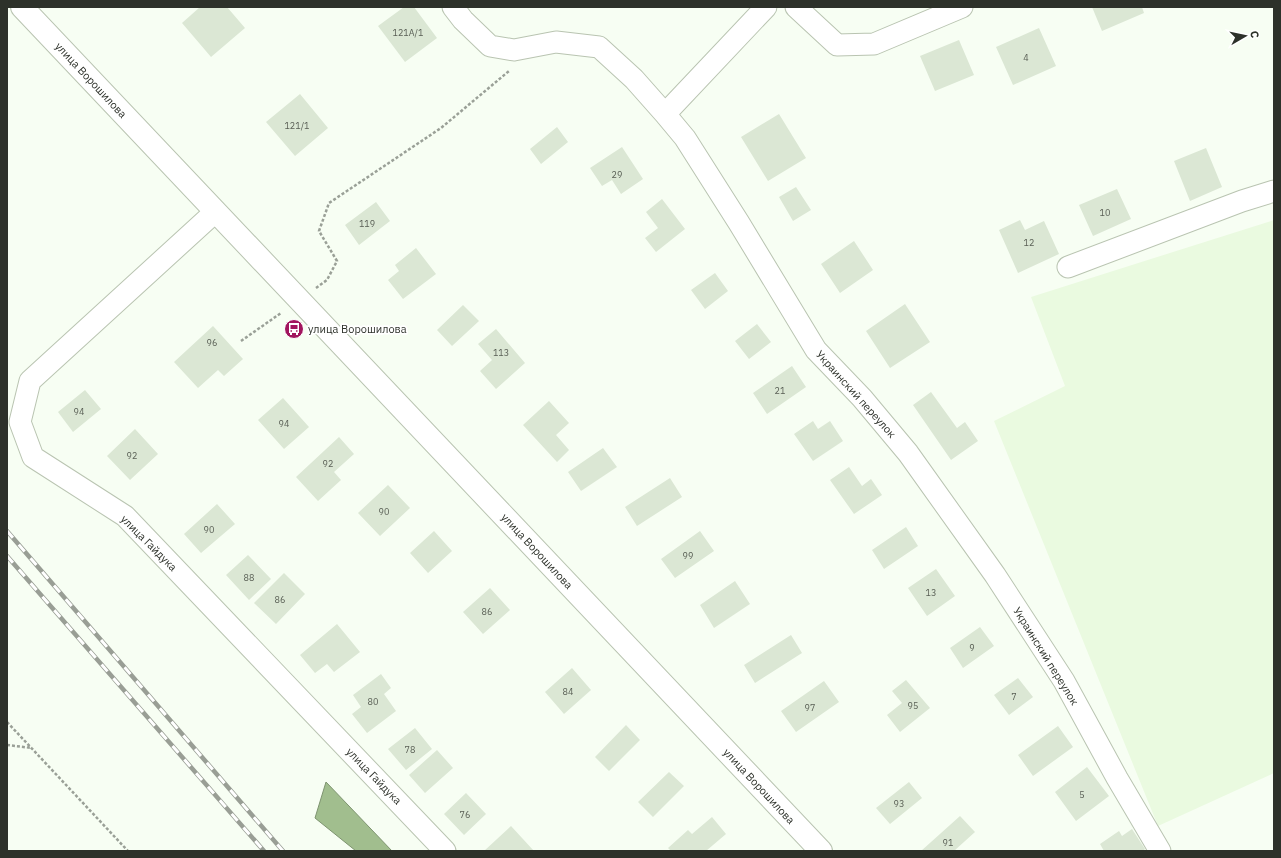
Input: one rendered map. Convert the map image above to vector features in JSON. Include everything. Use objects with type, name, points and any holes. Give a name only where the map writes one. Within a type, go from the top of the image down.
[{"type":"main road","name":"улица Ворошилова","points":[[22,7],[821,851]]},
{"type":"street","name":"Украинский переулок","points":[[453,7],[463,20],[490,46],[514,50],[556,42],[599,46],[634,79],[665,114],[685,138],[816,350],[862,398],[908,453],[995,575],[1064,681],[1117,778],[1160,851]]},
{"type":"street","points":[[665,114],[766,7]]},
{"type":"street","points":[[796,7],[837,45],[874,44],[962,7]]},
{"type":"street","points":[[1068,267],[1242,201],[1274,191]]},
{"type":"street","name":"улица Гайдука","points":[[215,212],[30,381],[20,422],[33,457],[125,516],[445,851]]},
{"type":"path","points":[[241,341],[327,280],[337,261],[319,231],[329,203],[442,128],[511,70]]},
{"type":"path","points":[[7,722],[128,851]]},
{"type":"path","points":[[7,745],[32,748]]},
{"type":"shaded area","points":[[1274,220],[1274,773],[1158,826],[994,421],[1065,386],[1031,297]]},
{"type":"shaded area","points":[[326,782],[392,851],[356,851],[315,818]]},
{"type":"building","points":[[200,7],[227,7],[245,28],[211,57],[182,23]]},
{"type":"building","points":[[404,7],[414,7],[437,38],[405,62],[378,26]]},
{"type":"building","points":[[1092,7],[1142,7],[1144,13],[1102,31]]},
{"type":"building","points":[[1039,28],[1056,66],[1013,85],[996,47]]},
{"type":"building","points":[[959,40],[974,75],[935,91],[920,56]]},
{"type":"building","points":[[300,94],[328,128],[295,156],[266,122]]},
{"type":"building","points":[[779,114],[806,158],[768,181],[741,137]]},
{"type":"building","points":[[557,127],[568,142],[541,164],[530,149]]},
{"type":"building","points":[[622,147],[643,179],[621,194],[612,180],[602,186],[590,168]]},
{"type":"building","points":[[1206,148],[1222,187],[1190,201],[1174,161]]},
{"type":"building","points":[[796,187],[811,210],[793,221],[779,197]]},
{"type":"building","points":[[1117,189],[1131,219],[1093,236],[1079,205]]},
{"type":"building","points":[[662,199],[685,229],[656,252],[645,238],[658,228],[646,212]]},
{"type":"building","points":[[376,202],[390,221],[359,245],[345,225]]},
{"type":"building","points":[[1020,220],[1025,230],[1044,221],[1059,254],[1018,273],[999,230]]},
{"type":"building","points":[[854,241],[873,270],[840,293],[821,264]]},
{"type":"building","points":[[416,248],[436,274],[403,299],[388,280],[399,271],[395,265]]},
{"type":"building","points":[[715,273],[728,291],[705,309],[691,290]]},
{"type":"building","points":[[905,304],[930,342],[890,368],[866,331]]},
{"type":"building","points":[[463,305],[479,321],[452,346],[437,330]]},
{"type":"building","points":[[757,324],[771,342],[749,359],[735,341]]},
{"type":"building","points":[[213,326],[243,359],[224,376],[218,370],[198,388],[174,362]]},
{"type":"building","points":[[496,329],[525,363],[496,389],[480,371],[492,360],[478,344]]},
{"type":"building","points":[[792,366],[806,387],[767,414],[753,393]]},
{"type":"building","points":[[85,390],[101,409],[73,432],[58,412]]},
{"type":"building","points":[[931,392],[957,428],[965,422],[978,441],[951,460],[913,405]]},
{"type":"building","points":[[283,398],[309,427],[284,449],[258,420]]},
{"type":"building","points":[[549,401],[569,423],[556,435],[569,450],[557,462],[523,425]]},
{"type":"building","points":[[813,421],[818,429],[830,421],[843,441],[813,461],[794,434]]},
{"type":"building","points":[[135,429],[158,454],[130,480],[107,456]]},
{"type":"building","points":[[339,437],[354,454],[334,472],[341,480],[318,501],[296,477]]},
{"type":"building","points":[[603,448],[617,467],[581,491],[568,472]]},
{"type":"building","points":[[849,467],[862,486],[871,479],[882,495],[854,514],[830,480]]},
{"type":"building","points":[[670,478],[682,497],[637,526],[625,507]]},
{"type":"building","points":[[388,485],[410,508],[380,536],[358,513]]},
{"type":"building","points":[[217,504],[235,524],[201,553],[184,534]]},
{"type":"building","points":[[906,527],[918,546],[884,569],[872,550]]},
{"type":"building","points":[[434,531],[452,551],[428,573],[410,553]]},
{"type":"building","points":[[700,531],[714,551],[675,578],[661,559]]},
{"type":"building","points":[[248,555],[271,579],[249,600],[226,575]]},
{"type":"building","points":[[936,569],[955,596],[927,616],[908,588]]},
{"type":"building","points":[[284,573],[305,594],[276,624],[254,603]]},
{"type":"building","points":[[735,581],[750,604],[714,628],[700,605]]},
{"type":"building","points":[[490,588],[510,610],[483,634],[463,612]]},
{"type":"building","points":[[337,624],[360,652],[334,672],[327,664],[315,673],[300,655]]},
{"type":"building","points":[[980,627],[994,646],[963,668],[950,648]]},
{"type":"building","points":[[791,635],[802,653],[755,683],[744,665]]},
{"type":"building","points":[[572,668],[591,690],[564,714],[545,692]]},
{"type":"building","points":[[381,674],[391,688],[384,694],[396,711],[367,733],[352,714],[361,707],[353,695]]},
{"type":"building","points":[[1018,678],[1033,697],[1009,715],[994,695]]},
{"type":"building","points":[[906,680],[930,708],[900,732],[887,715],[902,703],[892,691]]},
{"type":"building","points":[[824,681],[839,702],[796,732],[781,711]]},
{"type":"building","points":[[626,725],[640,740],[609,771],[595,757]]},
{"type":"building","points":[[1058,726],[1073,747],[1033,776],[1018,755]]},
{"type":"building","points":[[415,728],[432,749],[406,770],[388,749]]},
{"type":"building","points":[[437,750],[453,768],[425,793],[409,775]]},
{"type":"building","points":[[1087,767],[1109,796],[1076,821],[1055,792]]},
{"type":"building","points":[[669,772],[684,786],[653,817],[638,802]]},
{"type":"building","points":[[909,782],[922,798],[890,824],[876,808]]},
{"type":"building","points":[[466,793],[486,814],[464,835],[444,814]]},
{"type":"building","points":[[960,816],[975,832],[954,851],[921,851]]},
{"type":"building","points":[[712,817],[726,834],[706,851],[671,851],[668,848],[688,830],[692,834]]},
{"type":"building","points":[[511,826],[534,851],[484,851]]},
{"type":"building","points":[[1132,829],[1145,849],[1143,851],[1104,851],[1100,844],[1119,831],[1122,836]]},
{"type":"railway","points":[[7,531],[283,851]]},
{"type":"railway","points":[[7,556],[264,851]]},
{"type":"place","name":"улица Ворошилова","points":[[294,329]]}]
